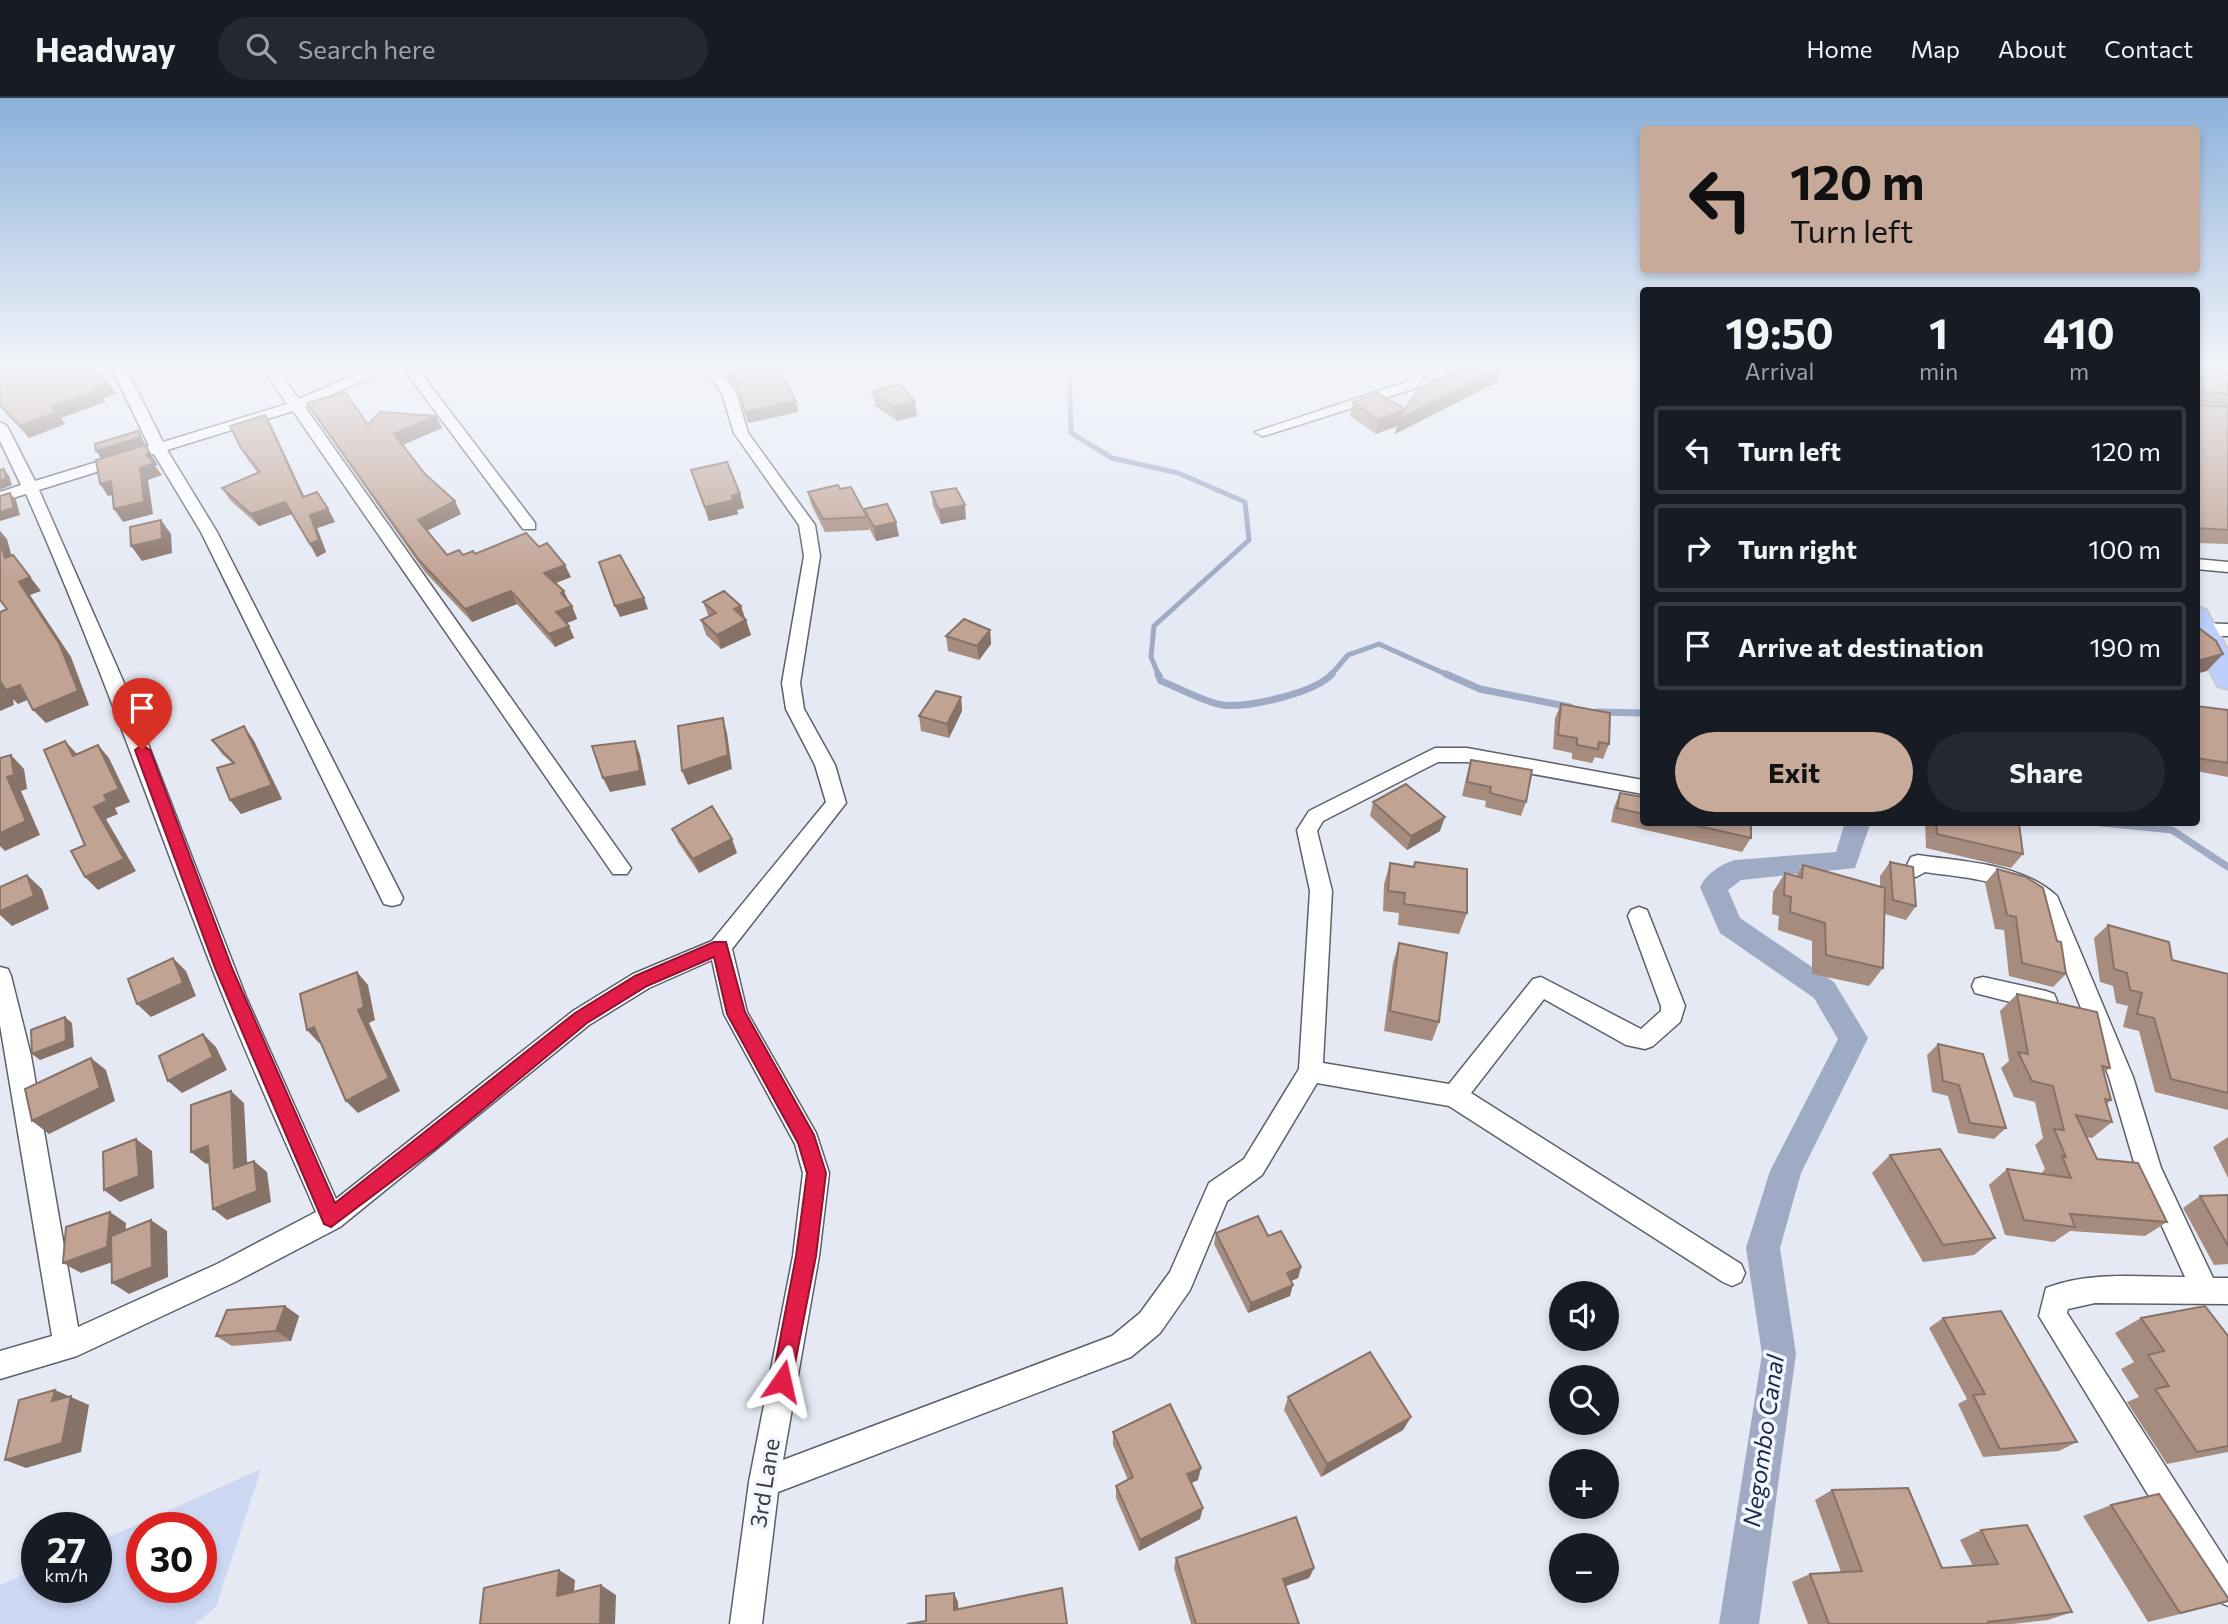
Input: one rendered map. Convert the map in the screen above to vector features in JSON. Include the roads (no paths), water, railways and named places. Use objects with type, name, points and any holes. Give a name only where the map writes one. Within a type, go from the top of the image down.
[{"type":"main road","points":[[2206,626],[2228,679]]},
{"type":"street","points":[[5,435],[32,487],[134,726],[223,968],[331,1218]]},
{"type":"street","points":[[152,435],[209,532],[392,898]]},
{"type":"street","points":[[0,497],[200,435]]},
{"type":"street","points":[[316,435],[620,868]]},
{"type":"street","points":[[461,435],[529,526]]},
{"type":"street","points":[[0,1366],[66,1346],[226,1273],[331,1218],[581,1018],[641,981],[720,947],[835,803],[825,765],[795,709],[791,684],[812,556],[807,525],[743,435]]},
{"type":"street","points":[[2200,564],[2228,567]]},
{"type":"street","points":[[764,1482],[1121,1348],[1150,1323],[1180,1281],[1209,1207],[1218,1192],[1253,1167],[1311,1071],[1321,891],[1307,830],[1316,816],[1435,755],[1467,755],[1640,786]]},
{"type":"street","points":[[1916,869],[1918,863],[1984,874],[2041,891],[2049,902],[2121,1077],[2150,1169],[2217,1291],[2095,1290],[2056,1298],[2053,1316],[2205,1559],[2228,1590]]},
{"type":"street","points":[[1454,1096],[1541,986],[1634,1038],[1645,1039],[1672,1015],[1673,1006],[1639,916]]},
{"type":"street","name":"3rd Lane","points":[[720,947],[736,1014],[807,1141],[816,1173],[806,1256],[764,1482],[746,1624]]},
{"type":"street","points":[[0,976],[19,1056],[66,1346]]},
{"type":"street","points":[[1983,986],[2096,1013]]},
{"type":"street","points":[[1311,1071],[1454,1096],[1732,1273]]},
{"type":"waterway","points":[[1075,435],[1112,458],[1178,473],[1245,502],[1249,540],[1154,626],[1151,657],[1159,676]]},
{"type":"waterway","points":[[1331,675],[1348,655],[1379,644],[1450,676]]},
{"type":"waterway","points":[[1158,674],[1161,681],[1223,705],[1280,698],[1311,687],[1331,675]]},
{"type":"waterway","points":[[1446,674],[1480,689],[1570,707]]},
{"type":"waterway","points":[[1598,712],[1640,713]]},
{"type":"waterway","name":"Negombo Canal","points":[[1739,1624],[1779,1354],[1763,1248],[1786,1171],[1853,1038],[1824,990],[1730,925],[1713,887],[1735,870],[1846,861],[1857,826]]},
{"type":"waterway","points":[[2132,826],[2172,830],[2228,867]]}]
